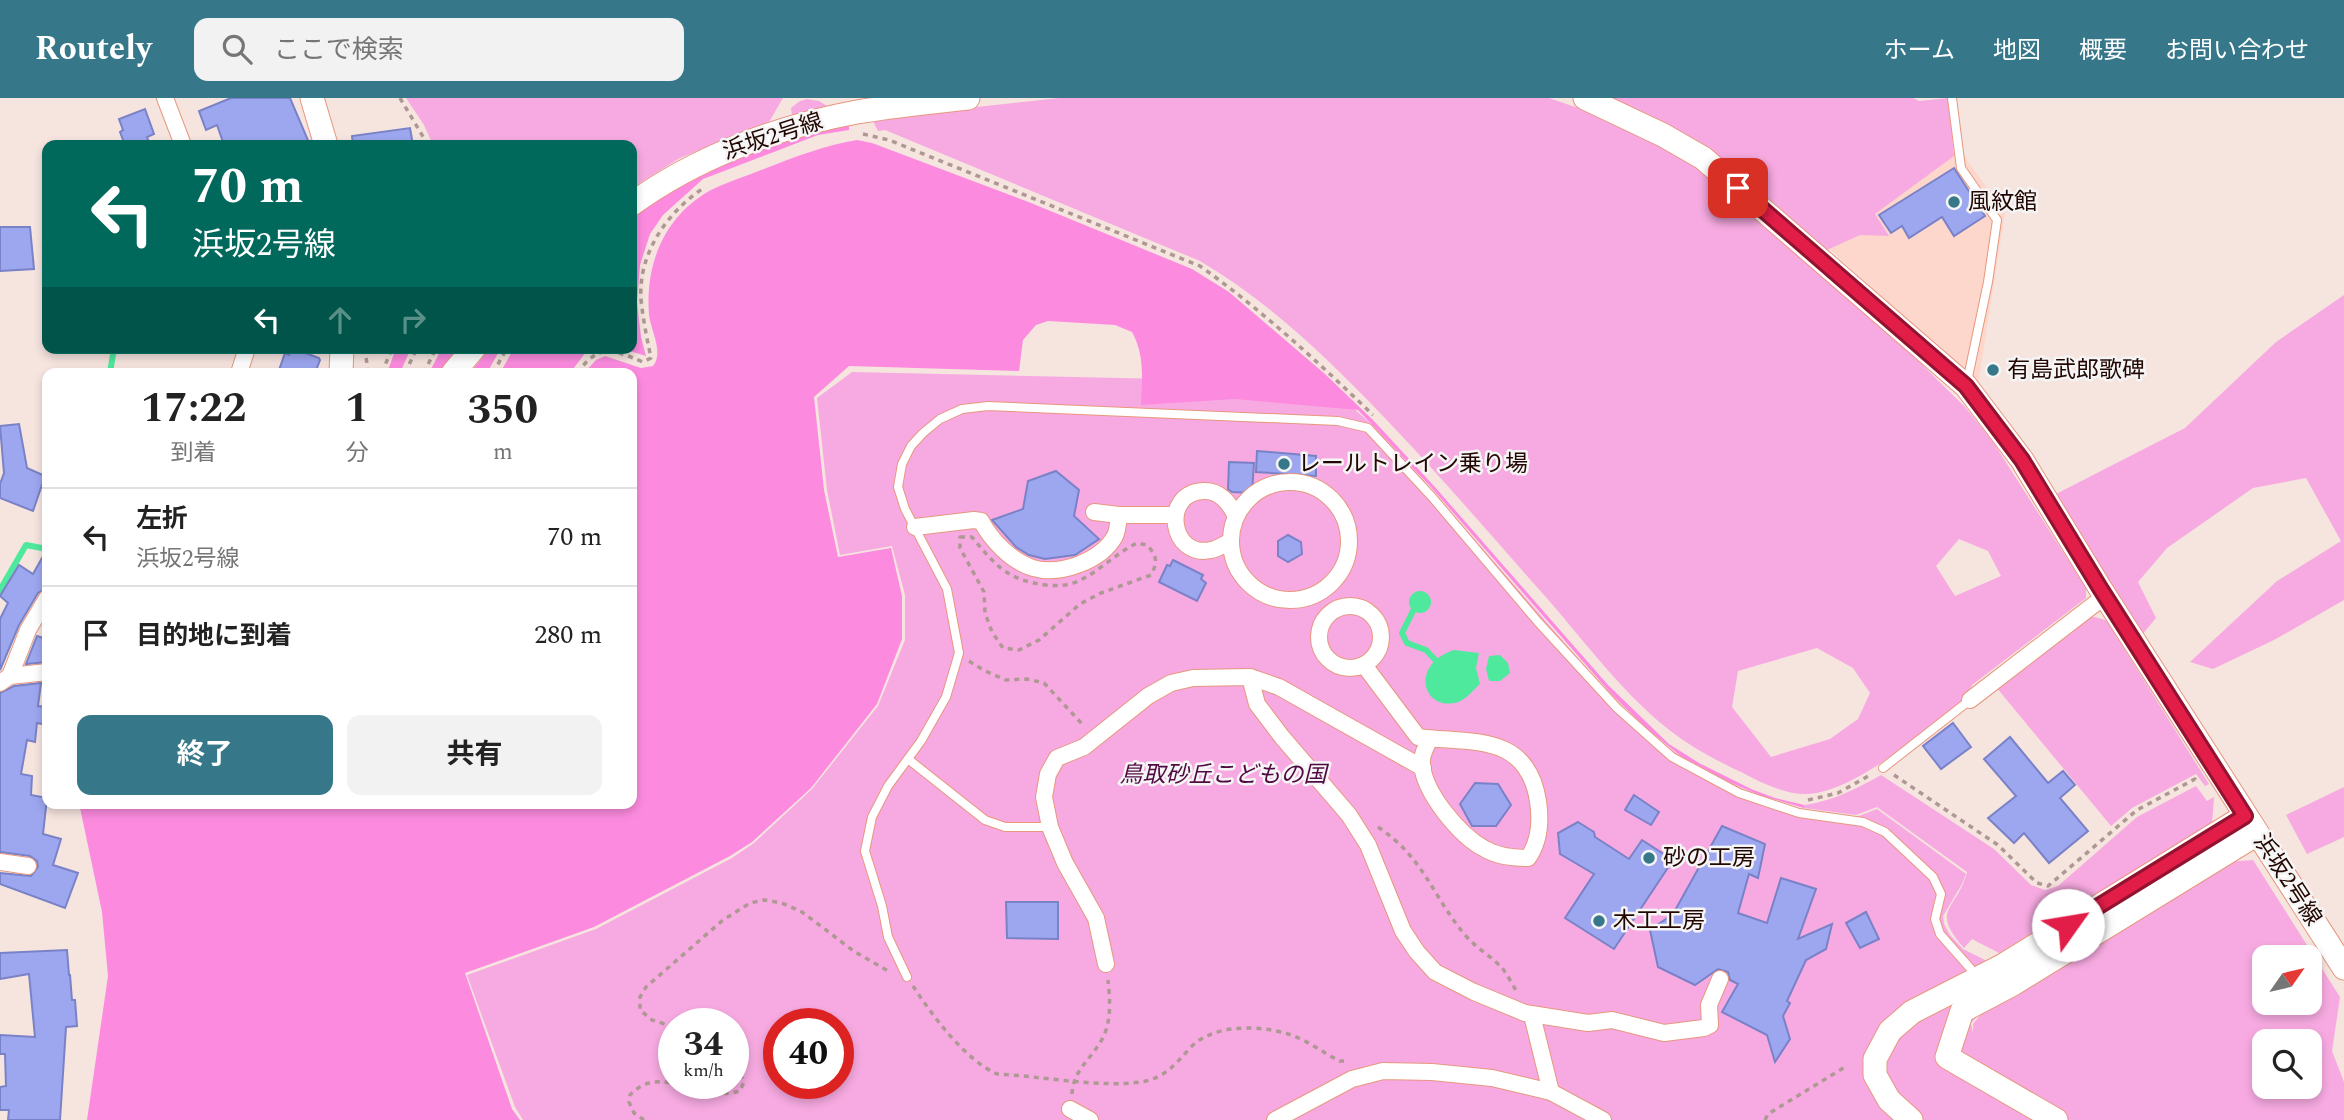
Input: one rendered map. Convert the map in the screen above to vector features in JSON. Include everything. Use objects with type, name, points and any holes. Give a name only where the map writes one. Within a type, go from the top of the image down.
[{"type":"street","points":[[165,98],[181,140]]},
{"type":"street","points":[[312,98],[325,140]]},
{"type":"street","name":"浜坂2号線","points":[[637,200],[658,185],[712,157],[789,129],[855,113],[968,98]]},
{"type":"street","name":"浜坂2号線","points":[[1585,98],[1663,135],[1703,158],[1966,386],[2022,460],[2105,596],[2344,968]]},
{"type":"street","points":[[457,368],[469,354]]},
{"type":"street","points":[[1300,483],[1324,493],[1334,502],[1346,525],[1348,551],[1338,575],[1319,592],[1290,600],[1260,592],[1248,583],[1233,556],[1231,541],[1236,516],[1252,496],[1275,484],[1300,483]]},
{"type":"street","points":[[1231,541],[1212,550],[1192,549],[1178,535],[1175,515],[1177,507],[1189,495],[1205,491],[1220,495],[1236,516]]},
{"type":"street","points":[[1094,512],[1175,515]]},
{"type":"street","points":[[915,527],[981,521],[990,537],[1010,555],[1032,568],[1054,570],[1079,564],[1104,551],[1116,534],[1119,515]]},
{"type":"street","points":[[1319,592],[1331,612]]},
{"type":"street","points":[[1969,700],[2105,596]]},
{"type":"street","points":[[1351,606],[1361,608],[1376,622],[1380,641],[1377,650],[1364,665],[1354,668],[1335,664],[1321,649],[1320,629],[1331,612],[1351,606]]},
{"type":"street","points":[[5,679],[42,607]]},
{"type":"street","points":[[1364,665],[1418,737],[1484,742],[1518,757],[1535,785],[1541,818],[1535,848],[1528,858],[1516,858],[1486,850],[1456,826],[1430,789],[1423,768],[1425,747],[1430,738]]},
{"type":"street","points":[[5,679],[42,672]]},
{"type":"street","points":[[1250,677],[1257,704],[1355,825],[1368,845],[1403,932],[1435,971],[1474,992],[1532,1014],[1588,1023],[1612,1020],[1664,1033],[1710,1025],[1709,1005],[1720,979]]},
{"type":"street","points":[[1106,964],[1096,918],[1050,827],[1044,797],[1051,765],[1057,758],[1084,747],[1148,696],[1171,683],[1193,678],[1250,677],[1279,687],[1423,768]]},
{"type":"street","points":[[1911,1120],[1889,1100],[1875,1075],[1875,1059],[1889,1031],[1912,1012],[2002,966],[2251,825]]},
{"type":"street","points":[[2056,1120],[1947,1057],[1962,1012],[2013,984],[2251,825]]},
{"type":"street","points":[[0,862],[28,866]]},
{"type":"street","points":[[1532,1014],[1551,1092]]},
{"type":"street","points":[[1276,1120],[1352,1079],[1383,1071],[1432,1072],[1492,1078],[1551,1092],[1603,1120]]},
{"type":"street","points":[[1070,1109],[1090,1120]]},
{"type":"lane","points":[[1952,98],[1961,168],[1997,220],[1988,282],[1966,386]]},
{"type":"lane","points":[[907,977],[888,937],[882,906],[865,850],[872,817],[888,786],[946,698],[959,653],[947,589],[905,509],[898,487],[902,464],[911,446],[923,433],[940,419],[962,409],[988,406],[1338,421],[1368,428],[1617,708],[1672,757],[1739,793],[1799,813],[1863,822],[1885,832],[1933,877],[1941,894],[1935,919],[1940,934],[1979,978]]},
{"type":"lane","points":[[1883,768],[1969,700]]},
{"type":"lane","points":[[908,759],[985,820],[1005,827],[1050,827]]},
{"type":"path","points":[[400,98],[425,140]]},
{"type":"path","points":[[959,653],[985,671],[1006,680],[1027,679],[1044,683],[1096,738]]},
{"type":"path","points":[[1355,825],[1374,825],[1398,841],[1413,857],[1448,914],[1468,938],[1501,967],[1532,1014]]},
{"type":"path","points":[[658,1022],[640,1010],[640,997],[646,987],[723,920],[750,903],[765,900],[782,903],[802,912],[855,952],[893,974],[907,977],[947,1030],[986,1069],[997,1073],[1073,1080],[1141,1082],[1160,1077],[1174,1068],[1193,1045],[1208,1033],[1233,1027],[1289,1034],[1340,1061],[1357,1060]]},
{"type":"path","points":[[1070,1109],[1073,1080],[1102,1040],[1108,1023],[1110,996],[1106,964]]},
{"type":"path","points":[[1765,1120],[1768,1114],[1845,1067]]},
{"type":"path","points":[[644,1120],[634,1112],[629,1102],[630,1095],[649,1083],[658,1082]]},
{"type":"shaded area","points":[[849,125],[849,130],[818,135],[703,179],[663,215],[650,234],[640,265],[637,302],[637,210],[709,170],[764,148]]},
{"type":"shaded area","points":[[857,140],[872,143],[1031,203],[1192,269],[1229,292],[1325,374],[1374,421],[1608,685],[1669,744],[1699,763],[1751,789],[1804,805],[1804,808],[1759,795],[1729,782],[1682,757],[1647,729],[1613,696],[1429,485],[1358,410],[1235,399],[1141,405],[1141,359],[1132,332],[1115,325],[1048,321],[1036,325],[1023,340],[1019,371],[849,366],[814,397],[824,490],[838,557],[891,548],[902,596],[902,639],[877,704],[811,788],[752,842],[594,927],[465,973],[512,1109],[520,1120],[87,1120],[108,976],[102,912],[80,809],[637,809],[637,368],[589,368],[605,356],[641,368],[653,366],[657,348],[649,315],[649,296],[654,260],[669,228],[693,202],[716,188],[787,160]]},
{"type":"shaded area","points":[[1959,149],[2005,213],[1978,385],[1824,244]]},
{"type":"shaded area","points":[[637,302],[641,337],[646,356],[637,353]]},
{"type":"shaded area","points":[[394,354],[408,354],[402,368],[389,368]]},
{"type":"shaded area","points":[[439,354],[458,354],[445,368],[432,368]]},
{"type":"shaded area","points":[[485,354],[498,354],[490,368],[474,368]]},
{"type":"shaded area","points":[[511,354],[584,354],[574,368],[503,368]]},
{"type":"shaded area","points":[[1420,591],[1428,594],[1431,602],[1428,610],[1420,613],[1412,610],[1409,602],[1412,594]]},
{"type":"shaded area","points":[[1454,650],[1479,653],[1476,668],[1480,684],[1461,701],[1446,704],[1437,701],[1430,694],[1426,686],[1426,676],[1430,666]]},
{"type":"shaded area","points":[[1500,655],[1508,663],[1510,673],[1500,681],[1489,681],[1486,669],[1489,656]]},
{"type":"green space","points":[[406,98],[783,98],[769,122],[680,158],[637,185],[637,140],[431,140]]},
{"type":"green space","points":[[1059,98],[1549,98],[1607,118],[1659,143],[1700,170],[1898,341],[1965,407],[1993,442],[2086,588],[2086,598],[1972,685],[1965,699],[1869,771],[1827,790],[1808,794],[1774,788],[1698,750],[1650,714],[1613,676],[1377,409],[1330,362],[1280,318],[1228,278],[1200,261],[885,130],[878,131],[873,121],[876,118]],"holes":[[[1959,539],[1988,551],[2001,576],[1955,596],[1936,566]],[[1817,648],[1853,668],[1870,693],[1858,719],[1830,739],[1771,757],[1732,707],[1738,671]]]},
{"type":"green space","points":[[1608,98],[1913,98],[1919,101],[1948,98],[1954,156],[1875,214],[1889,236],[1860,235],[1827,250],[1718,158]]},
{"type":"green space","points":[[807,99],[827,106],[792,115],[791,108]]},
{"type":"green space","points":[[2344,295],[2344,600],[2274,640],[2213,669],[2190,662],[2277,581],[2341,541],[2306,478],[2253,488],[2167,548],[2138,582],[2156,618],[2141,636],[2054,495],[2185,428],[2276,342]]},
{"type":"green space","name":"鳥取砂丘こどもの国","points":[[852,372],[1213,380],[1330,388],[1369,422],[1418,474],[1609,694],[1682,758],[1751,793],[1792,807],[1856,817],[1877,809],[1966,874],[1943,916],[1944,924],[1963,949],[1985,960],[2005,993],[1987,1006],[1971,1023],[1973,1033],[1973,1024],[1982,1013],[2227,862],[2253,860],[2307,945],[2252,945],[2252,1015],[2322,1015],[2322,969],[2340,997],[2332,1051],[2344,1082],[2344,1120],[523,1120],[515,1107],[467,975],[596,929],[732,858],[754,843],[812,789],[878,706],[905,640],[905,595],[892,546],[840,555],[827,490],[817,398]]},
{"type":"green space","points":[[2090,616],[2106,620],[2209,784],[2205,786],[2196,774],[2132,808],[2111,826],[1996,687]]},
{"type":"green space","points":[[1881,775],[1994,849],[2031,885],[2045,890],[2058,886],[2137,817],[2196,786],[2207,801],[2214,797],[2212,824],[1999,953],[1972,939],[1964,948],[1948,925],[1947,917],[1967,872],[1877,807],[1856,815],[1804,808],[1804,805],[1844,794]]},
{"type":"green space","points":[[2344,787],[2344,837],[2307,854],[2286,815]]},
{"type":"building","points":[[231,98],[290,98],[308,140],[222,140],[217,125],[206,130],[199,111]]},
{"type":"building","points":[[145,109],[154,134],[147,137],[148,140],[123,140],[119,119]]},
{"type":"building","points":[[410,128],[412,140],[352,140],[352,136]]},
{"type":"building","points":[[1954,168],[1985,216],[1954,236],[1942,217],[1909,238],[1902,226],[1891,233],[1879,215]]},
{"type":"building","points":[[0,227],[30,227],[34,269],[0,271]]},
{"type":"building","points":[[285,354],[308,354],[320,360],[317,368],[280,368]]},
{"type":"building","points":[[19,424],[27,468],[42,475],[42,485],[33,511],[0,498],[0,484],[4,473],[0,426]]},
{"type":"building","points":[[1257,451],[1316,456],[1316,476],[1256,472]]},
{"type":"building","points":[[1229,462],[1254,463],[1252,493],[1232,492],[1228,489]]},
{"type":"building","points":[[1056,471],[1079,490],[1074,516],[1099,539],[1075,555],[1045,559],[1029,555],[1016,547],[992,520],[1023,509],[1028,481]]},
{"type":"building","points":[[1288,535],[1301,542],[1302,554],[1288,562],[1278,556],[1278,541]]},
{"type":"building","points":[[42,558],[42,591],[19,625],[0,670],[0,619],[8,603],[0,596],[19,565],[33,574]]},
{"type":"building","points":[[1173,560],[1203,575],[1201,579],[1206,583],[1197,601],[1159,582],[1167,565],[1170,566]]},
{"type":"building","points":[[37,636],[42,638],[42,662],[26,664]]},
{"type":"building","points":[[41,683],[38,706],[42,706],[42,724],[37,723],[35,742],[27,740],[21,774],[32,776],[31,795],[42,797],[42,809],[46,809],[43,834],[61,839],[53,865],[78,873],[65,908],[0,884],[0,873],[31,876],[38,867],[37,861],[30,856],[0,852],[0,693],[14,686]]},
{"type":"building","points":[[1953,723],[1971,747],[1941,769],[1923,746]]},
{"type":"building","points":[[2010,737],[2048,783],[2063,771],[2075,785],[2060,798],[2088,831],[2049,863],[2024,833],[2014,843],[1988,818],[2016,796],[1984,759]]},
{"type":"building","points":[[1475,783],[1498,784],[1511,805],[1496,826],[1472,826],[1460,804]]},
{"type":"building","points":[[1634,795],[1659,812],[1651,825],[1625,810]]},
{"type":"building","points":[[1578,822],[1594,832],[1595,837],[1629,859],[1642,840],[1673,860],[1614,949],[1565,918],[1594,874],[1560,854],[1558,833]]},
{"type":"building","points":[[1722,826],[1765,844],[1758,878],[1749,874],[1738,913],[1767,923],[1781,878],[1816,889],[1798,939],[1832,924],[1826,949],[1806,960],[1787,1001],[1790,1003],[1783,1016],[1790,1039],[1775,1062],[1767,1035],[1722,1012],[1738,984],[1730,980],[1728,972],[1718,969],[1695,985],[1658,967],[1650,930],[1673,914]]},
{"type":"building","points":[[1006,902],[1058,902],[1058,939],[1007,938]]},
{"type":"building","points":[[1866,912],[1879,939],[1860,948],[1846,923]]},
{"type":"building","points":[[67,950],[77,1026],[66,1027],[60,1120],[8,1120],[9,1110],[0,1110],[0,1087],[6,1086],[5,1054],[0,1054],[0,1035],[35,1037],[29,974],[0,979],[0,953]]},
{"type":"waterway","points":[[111,368],[113,354]]},
{"type":"waterway","points":[[0,590],[26,545],[42,548]]},
{"type":"waterway","points":[[1416,605],[1402,633],[1407,643],[1426,650],[1440,665]]},
{"type":"place","name":"風紋館","points":[[1954,202]]},
{"type":"place","name":"有島武郎歌碑","points":[[1993,370]]},
{"type":"place","name":"レールトレイン乗り場","points":[[1284,464]]},
{"type":"place","name":"砂の工房","points":[[1649,858]]},
{"type":"place","name":"木工工房","points":[[1599,921]]},
{"type":"route","points":[[1738,188],[1966,386],[2022,460],[2245,816],[2068,925]]}]
